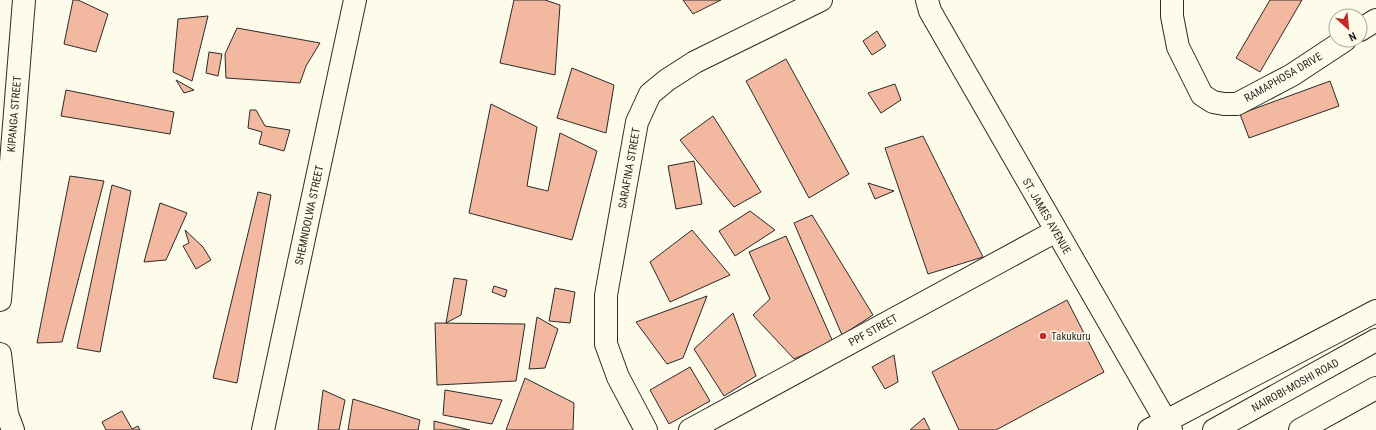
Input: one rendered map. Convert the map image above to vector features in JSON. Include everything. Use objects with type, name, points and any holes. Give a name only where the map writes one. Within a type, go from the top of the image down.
[{"type":"main road","name":"KIPANGA STREET","points":[[0,300],[24,0]]},
{"type":"main road","name":"SHEMNDOLWA STREET","points":[[263,430],[355,0]]},
{"type":"main road","name":"SARAFINA STREET","points":[[646,430],[618,377],[606,344],[606,295],[637,122],[650,94],[667,80],[695,62],[821,0]]},
{"type":"main road","name":"ST. JAMES AVENUE","points":[[927,0],[930,11],[1056,231],[1162,427]]},
{"type":"main road","name":"RAMAPHOSA DRIVE","points":[[1172,0],[1172,16],[1178,47],[1202,96],[1214,102],[1237,104],[1292,74],[1333,48]]},
{"type":"main road","name":"PPF STREET","points":[[690,430],[1056,231]]},
{"type":"main road","points":[[1162,427],[1376,311]]},
{"type":"main road","name":"NAIROBI-MOSHI ROAD","points":[[1214,430],[1376,340]]},
{"type":"main road","points":[[0,354],[7,414],[13,430]]},
{"type":"main road","points":[[1300,430],[1376,388]]},
{"type":"building","points":[[73,0],[78,0],[108,14],[96,52],[64,44]]},
{"type":"building","points":[[514,0],[545,0],[560,5],[555,75],[500,63]]},
{"type":"building","points":[[683,0],[721,0],[693,14]]},
{"type":"building","points":[[1270,0],[1302,0],[1260,72],[1236,58]]},
{"type":"building","points":[[208,16],[192,81],[173,72],[178,19]]},
{"type":"building","points":[[237,28],[320,43],[306,66],[300,83],[226,78],[225,54]]},
{"type":"building","points":[[877,31],[886,46],[872,55],[863,41]]},
{"type":"building","points":[[209,52],[222,54],[218,76],[206,73]]},
{"type":"building","points":[[786,59],[849,174],[809,198],[746,81]]},
{"type":"building","points":[[572,68],[614,85],[606,133],[557,118]]},
{"type":"building","points":[[176,80],[194,90],[184,93]]},
{"type":"building","points":[[1330,81],[1339,106],[1249,138],[1240,114]]},
{"type":"building","points":[[895,84],[901,100],[881,113],[868,93]]},
{"type":"building","points":[[66,90],[174,112],[170,134],[61,116]]},
{"type":"building","points":[[491,104],[537,127],[527,186],[548,191],[560,133],[597,151],[572,240],[469,213]]},
{"type":"building","points":[[250,110],[256,110],[265,126],[290,130],[284,151],[259,144],[262,132],[248,128]]},
{"type":"building","points":[[713,116],[761,192],[734,207],[680,140]]},
{"type":"building","points":[[923,136],[983,257],[928,274],[885,148]]},
{"type":"building","points":[[694,161],[702,204],[676,209],[668,166]]},
{"type":"building","points":[[70,176],[104,181],[62,342],[37,343]]},
{"type":"building","points":[[868,183],[894,191],[875,199]]},
{"type":"building","points":[[112,185],[131,191],[100,352],[77,348]]},
{"type":"building","points":[[258,192],[271,195],[237,383],[213,378]]},
{"type":"building","points":[[160,203],[187,213],[166,260],[144,262]]},
{"type":"building","points":[[750,211],[775,230],[735,256],[719,231]]},
{"type":"building","points":[[812,215],[873,315],[842,335],[794,223]]},
{"type":"building","points":[[185,230],[203,247],[211,260],[196,269],[183,246],[189,243]]},
{"type":"building","points":[[692,230],[730,275],[670,302],[650,262]]},
{"type":"building","points":[[786,236],[833,342],[794,359],[753,315],[770,299],[749,252]]},
{"type":"building","points":[[454,278],[467,280],[461,315],[446,323]]},
{"type":"building","points":[[494,286],[507,290],[505,297],[492,292]]},
{"type":"building","points":[[555,288],[575,292],[570,323],[549,321]]},
{"type":"building","points":[[707,296],[683,358],[667,364],[636,322]]},
{"type":"building","name":"Takukuru","points":[[1067,300],[1104,372],[996,430],[959,430],[932,372]]},
{"type":"building","points":[[733,313],[756,376],[724,396],[694,349]]},
{"type":"building","points":[[537,317],[558,329],[545,368],[529,369]]},
{"type":"building","points":[[435,323],[525,324],[516,381],[437,385]]},
{"type":"building","points":[[894,355],[898,382],[885,389],[872,367]]},
{"type":"building","points":[[690,367],[710,401],[669,424],[650,390]]},
{"type":"building","points":[[525,378],[574,403],[573,430],[506,430]]},
{"type":"building","points":[[323,390],[345,400],[339,430],[318,430]]},
{"type":"building","points":[[445,390],[502,400],[492,424],[443,415]]},
{"type":"building","points":[[353,399],[420,420],[418,430],[348,430]]},
{"type":"building","points":[[122,411],[132,429],[138,426],[140,430],[106,430],[102,422]]},
{"type":"building","points":[[924,418],[930,430],[910,430]]},
{"type":"building","points":[[434,421],[470,430],[434,430]]},
{"type":"place","name":"Takukuru","points":[[1043,336]]}]
